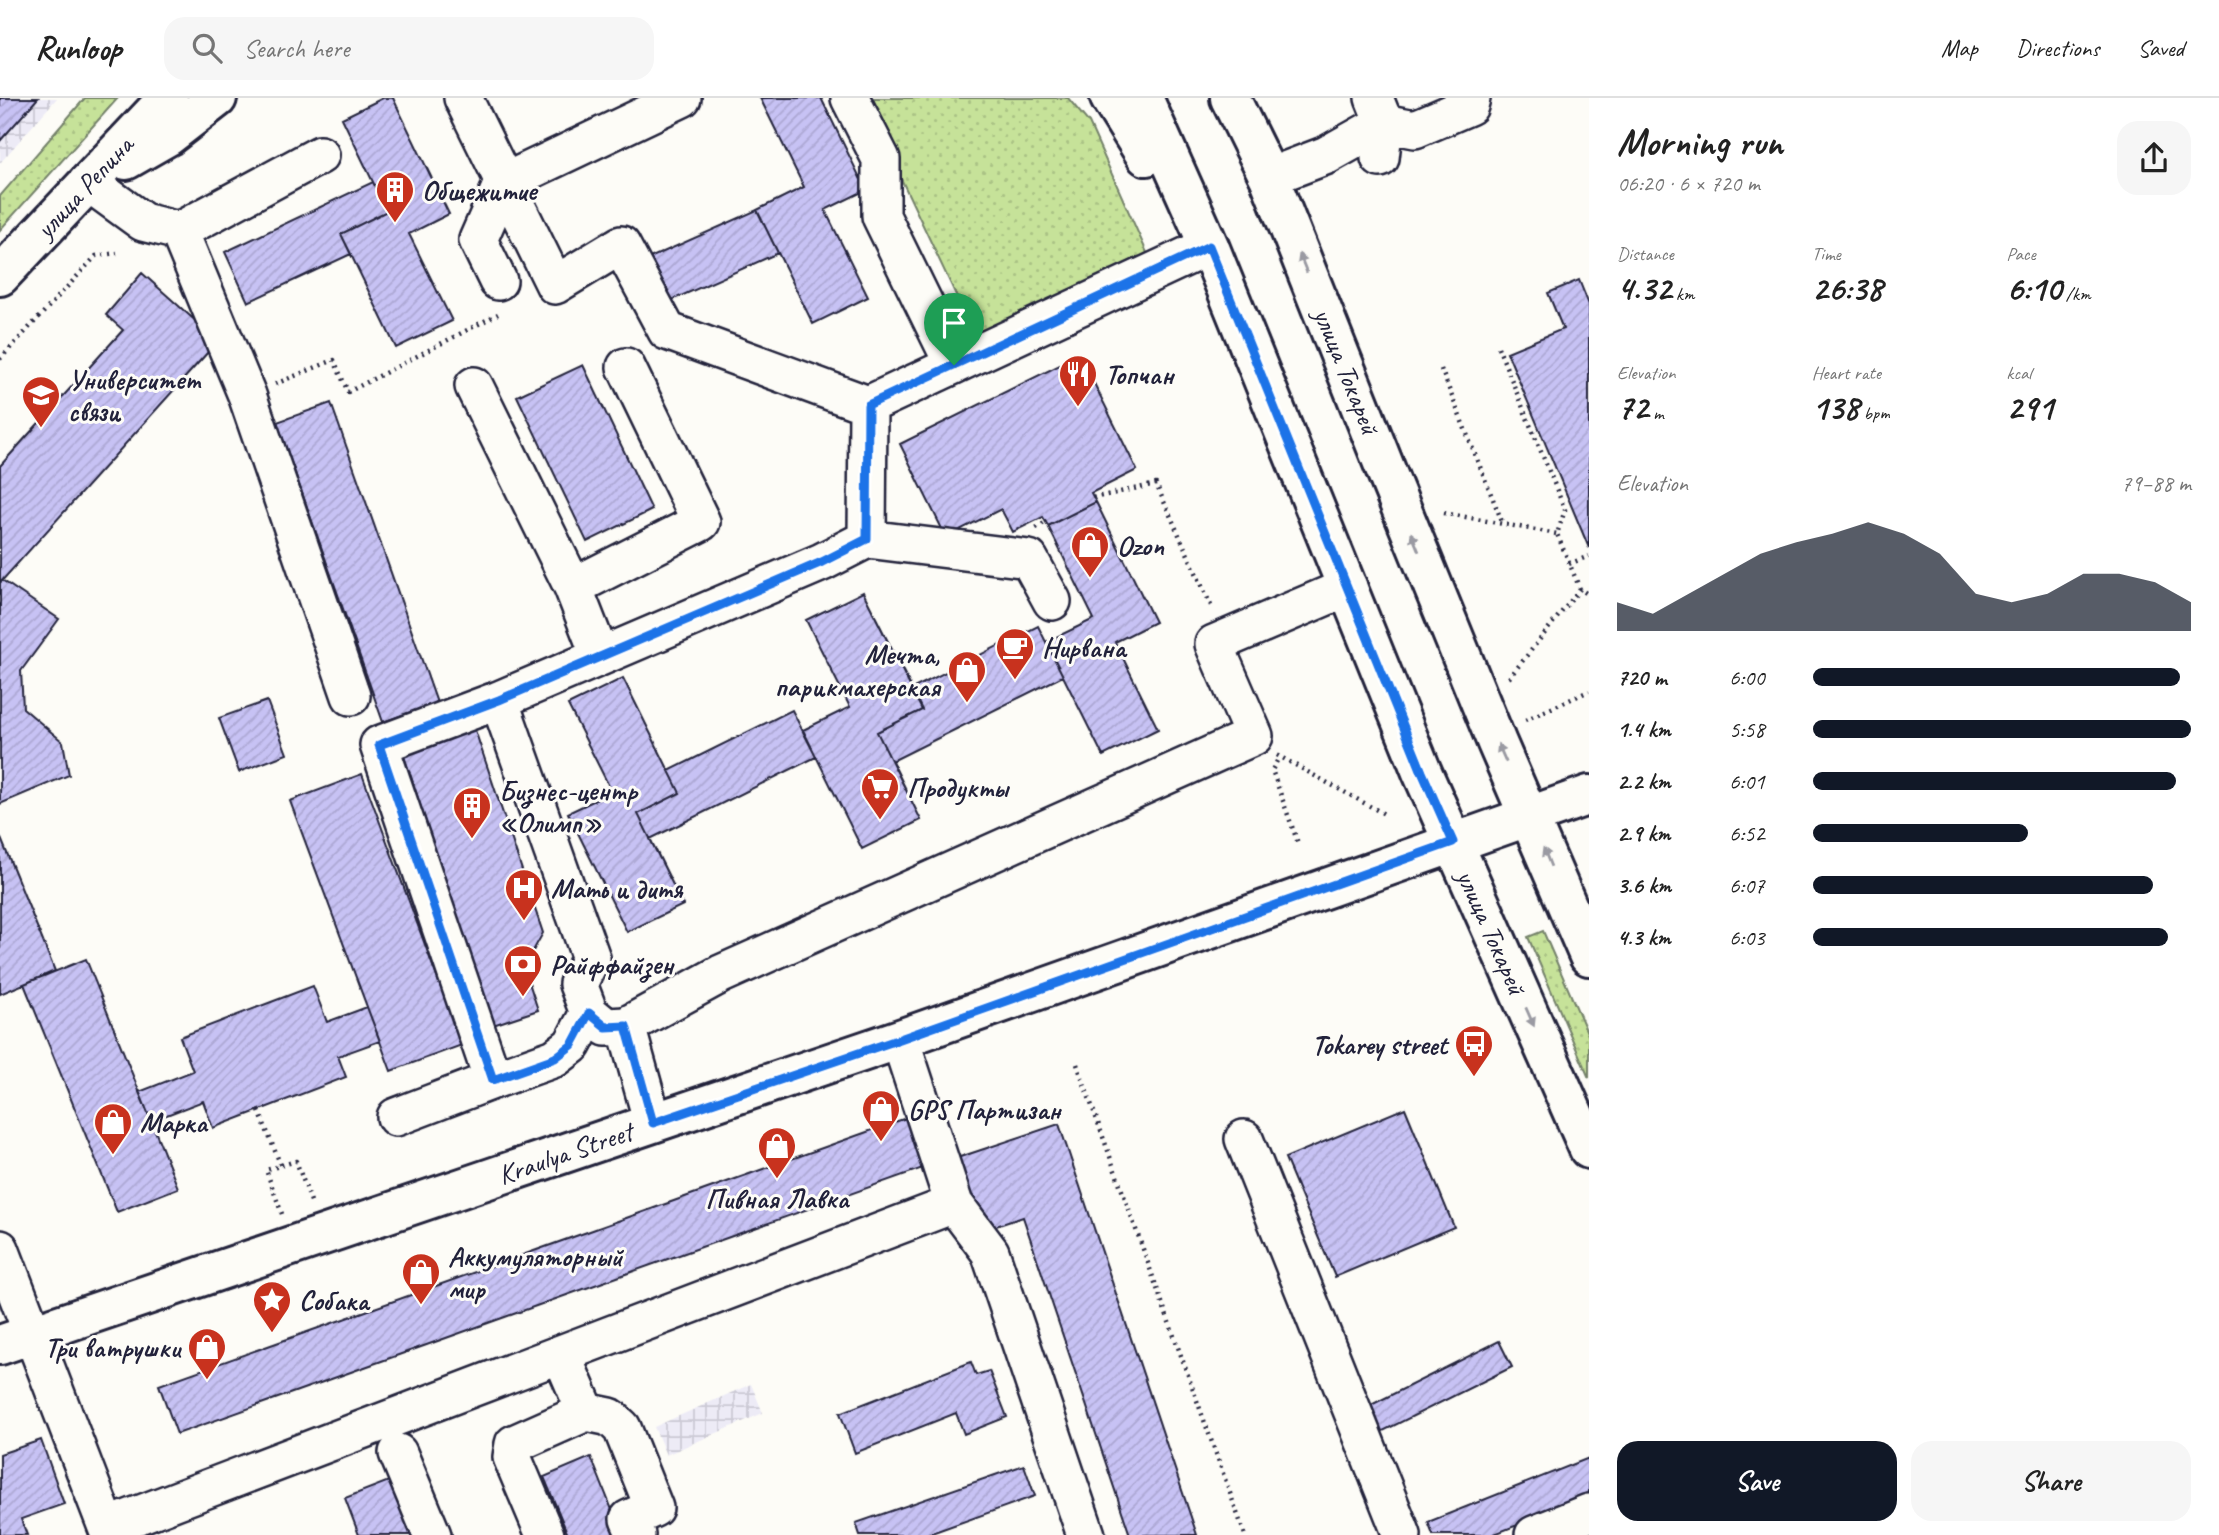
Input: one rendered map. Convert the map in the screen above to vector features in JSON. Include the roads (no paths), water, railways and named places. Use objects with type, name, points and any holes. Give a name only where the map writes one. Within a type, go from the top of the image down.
[{"type":"main road","points":[[88,182],[147,98]]},
{"type":"main road","name":"улица Репина","points":[[0,276],[168,98]]},
{"type":"main road","points":[[88,182],[168,136],[217,98]]},
{"type":"main road","points":[[1110,98],[1182,216],[1209,246]]},
{"type":"main road","points":[[1143,98],[1209,246]]},
{"type":"main road","name":"улица Токарей","points":[[1230,98],[1262,161],[1497,743],[1589,956]]},
{"type":"main road","points":[[1247,98],[1262,161]]},
{"type":"main road","name":"улица Токарей","points":[[1209,246],[1453,842],[1589,1149]]},
{"type":"main road","points":[[1530,815],[1589,795]]},
{"type":"main road","name":"Kraulya Street","points":[[17,1340],[900,1039],[1530,815]]},
{"type":"street","points":[[463,98],[555,285],[621,245],[667,331],[868,405],[1209,246]]},
{"type":"street","points":[[502,295],[478,240],[503,183],[682,98]]},
{"type":"street","points":[[850,98],[881,159],[881,216],[954,365]]},
{"type":"street","points":[[1262,161],[1328,155],[1379,126],[1415,129],[1469,106],[1471,98]]},
{"type":"street","points":[[88,182],[143,222],[179,231],[320,155]]},
{"type":"street","points":[[179,231],[247,395],[351,696]]},
{"type":"street","points":[[573,587],[701,522],[626,367]]},
{"type":"street","points":[[474,386],[573,587],[600,656]]},
{"type":"street","points":[[867,539],[868,405]]},
{"type":"street","points":[[493,1080],[379,745],[499,700],[822,562],[867,539],[1029,559],[1052,601]]},
{"type":"street","points":[[499,700],[591,958],[578,984],[589,1013],[606,1027],[626,1026],[721,974],[1254,736],[1214,644],[1348,587]]},
{"type":"street","points":[[396,1117],[555,1058],[572,1045],[589,1013]]},
{"type":"street","points":[[626,1026],[653,1123]]},
{"type":"street","points":[[900,1039],[954,1204],[990,1252],[1086,1535]]},
{"type":"street","points":[[1244,1139],[1402,1535]]},
{"type":"street","points":[[0,1249],[17,1340],[108,1531],[954,1204]]},
{"type":"street","points":[[561,1354],[586,1412]]},
{"type":"street","points":[[545,1535],[512,1457],[514,1444],[586,1412],[610,1417],[622,1428],[654,1508],[629,1519],[636,1535]]},
{"type":"street","points":[[398,1453],[432,1535]]},
{"type":"street","points":[[1534,1535],[1589,1513]]},
{"type":"place","name":"Общежитие","points":[[395,224]]},
{"type":"place","name":"Топчан","points":[[1078,408]]},
{"type":"place","name":"Университет связи","points":[[41,429]]},
{"type":"place","name":"Ozon","points":[[1090,579]]},
{"type":"place","name":"Нирвана","points":[[1015,681]]},
{"type":"place","name":"Мечта, парикмахерская","points":[[967,704]]},
{"type":"place","name":"Продукты","points":[[880,821]]},
{"type":"place","name":"Бизнес-центр «Олимп»","points":[[472,840]]},
{"type":"place","name":"Мать и дитя","points":[[524,922]]},
{"type":"place","name":"Райффайзен","points":[[523,998]]},
{"type":"place","name":"Tokarey street","points":[[1474,1078]]},
{"type":"place","name":"GPS Партизан","points":[[881,1143]]},
{"type":"place","name":"Марка","points":[[113,1156]]},
{"type":"place","name":"Пивная Лавка","points":[[777,1180]]},
{"type":"place","name":"Аккумуляторный мир","points":[[421,1306]]},
{"type":"place","name":"Собака","points":[[272,1334]]},
{"type":"place","name":"Три ватрушки","points":[[207,1381]]}]
